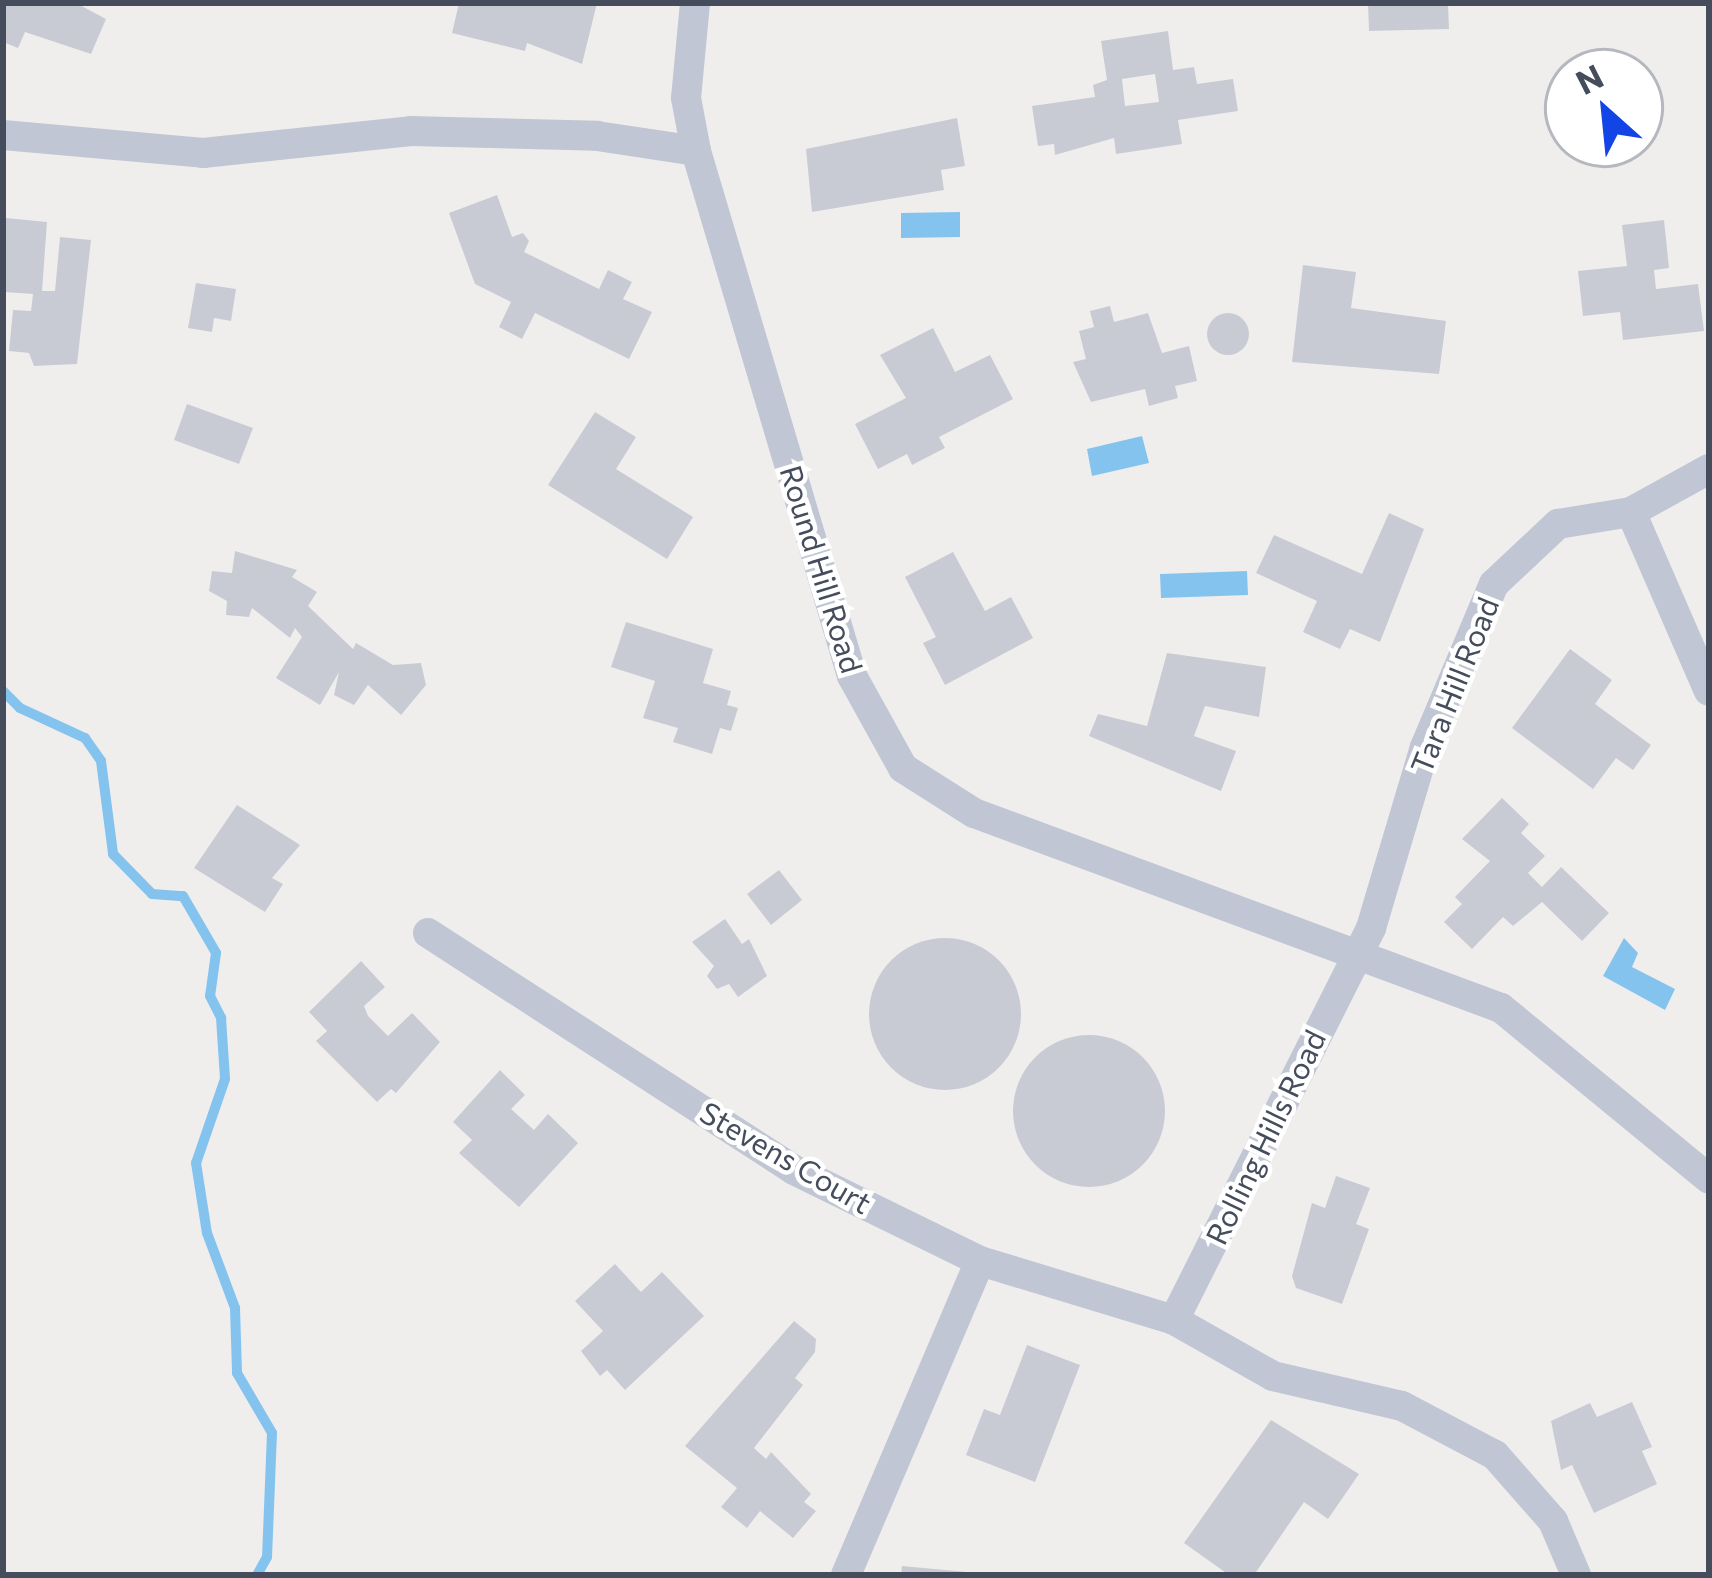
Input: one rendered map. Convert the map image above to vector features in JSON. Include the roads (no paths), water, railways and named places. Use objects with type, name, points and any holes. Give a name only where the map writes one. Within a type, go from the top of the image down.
[{"type":"street","name":"Round Hill Road","points":[[694,3],[686,98],[696,152],[852,676],[902,769],[974,814],[1501,1008],[1709,1179]]},
{"type":"street","points":[[3,135],[203,153],[411,131],[597,136],[696,152]]},
{"type":"street","name":"Tara Hill Road","points":[[1354,954],[1371,928],[1461,651],[1494,584],[1558,524],[1631,512],[1709,470]]},
{"type":"street","points":[[1631,512],[1709,692]]},
{"type":"street","name":"Stevens Court","points":[[428,933],[794,1170],[980,1261],[1174,1320],[1273,1376],[1402,1406],[1495,1454],[1553,1521],[1576,1575]]},
{"type":"street","name":"Rolling Hills Road","points":[[1174,1320],[1354,954]]},
{"type":"street","points":[[846,1575],[980,1261]]},
{"type":"water","points":[[960,212],[960,237],[901,238],[901,213]]},
{"type":"water","points":[[1142,436],[1149,463],[1092,476],[1087,449]]},
{"type":"water","points":[[1247,571],[1248,595],[1161,598],[1160,574]]},
{"type":"water","points":[[1624,938],[1638,953],[1632,967],[1675,989],[1665,1010],[1603,976]]},
{"type":"waterway","points":[[3,691],[20,708],[85,738],[101,761],[113,854],[152,894],[183,896],[216,953],[210,996],[221,1018],[225,1079],[196,1163],[207,1233],[235,1308],[237,1373],[272,1433],[267,1557],[257,1575]]}]
